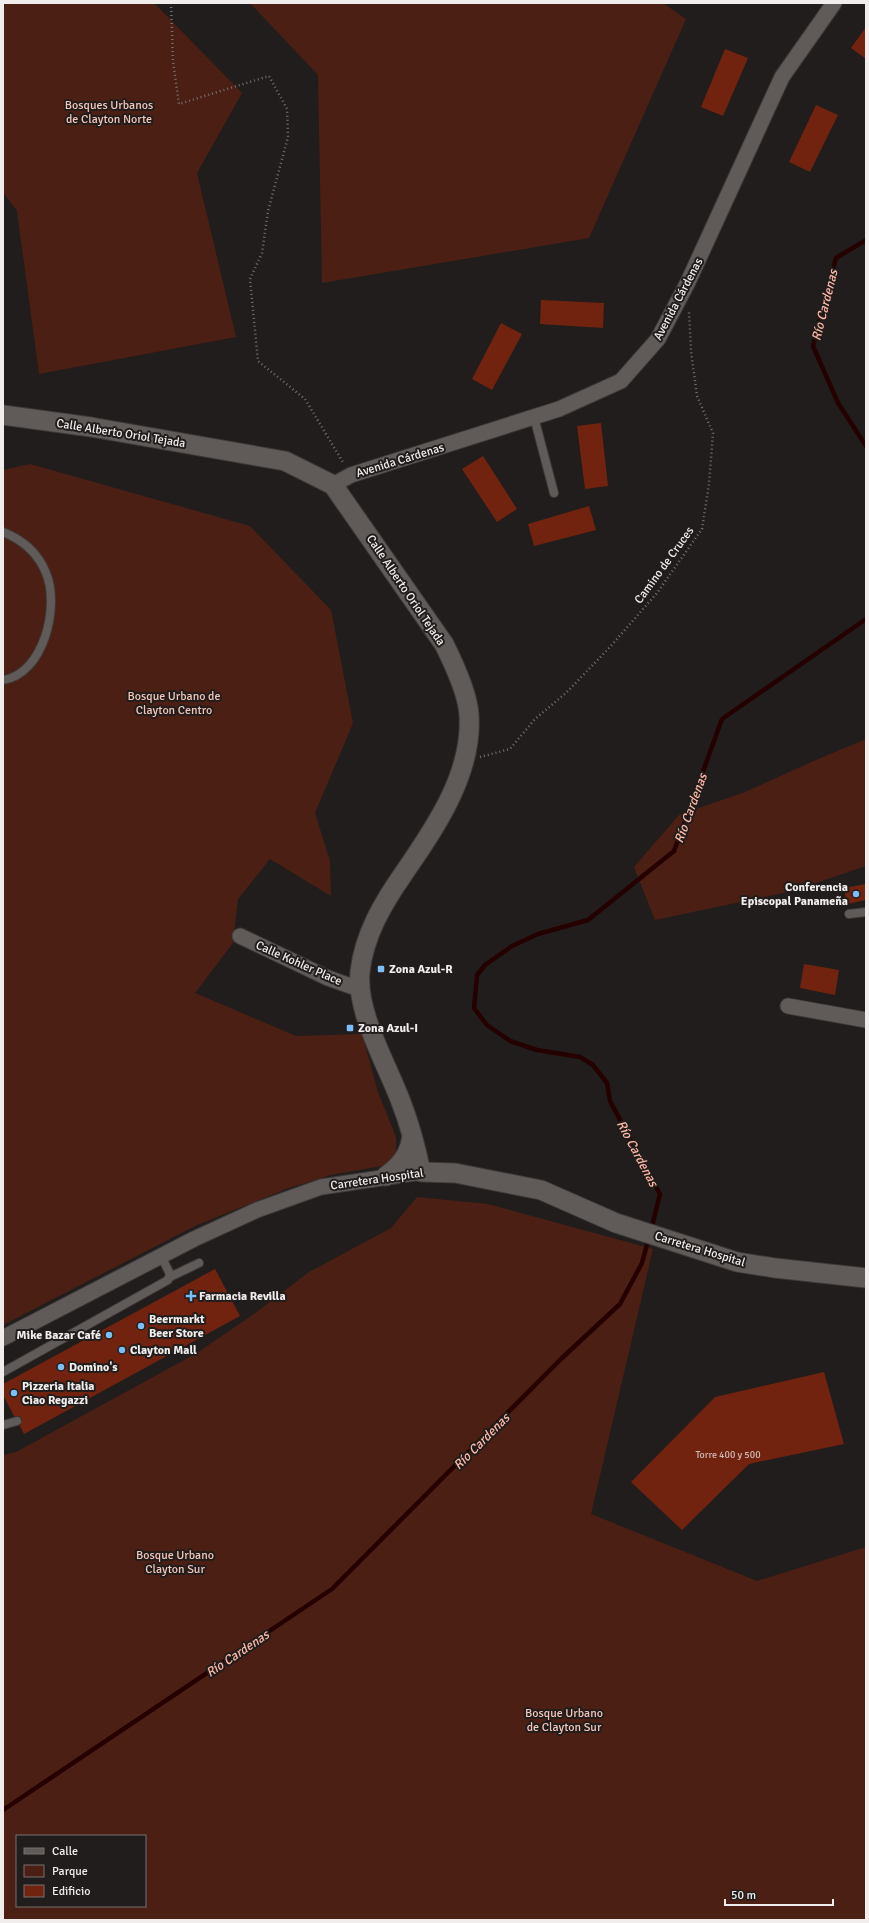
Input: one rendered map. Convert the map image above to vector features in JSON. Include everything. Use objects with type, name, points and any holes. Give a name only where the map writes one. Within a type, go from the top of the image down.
[{"type":"street","name":"Avenida Cárdenas","points":[[333,485],[351,476],[573,403],[621,381],[658,339],[688,282],[782,77],[834,3]]},
{"type":"street","name":"Calle Alberto Oriol Tejada","points":[[3,415],[91,427],[285,461],[333,485],[444,644],[453,663],[469,713],[467,748],[458,778],[441,816],[388,896],[368,937],[363,953],[359,989],[382,1058],[401,1101],[412,1133],[421,1172]]},
{"type":"street","name":"Calle Kohler Place","points":[[240,936],[328,978],[359,989]]},
{"type":"street","points":[[788,1006],[866,1020]]},
{"type":"street","points":[[412,1133],[429,1156],[441,1166],[455,1173]]},
{"type":"street","points":[[386,1176],[403,1161],[410,1148],[412,1133]]},
{"type":"street","name":"Carretera Hospital","points":[[3,1338],[161,1256],[228,1223],[285,1199],[321,1187],[386,1176],[421,1172],[455,1173],[541,1190],[616,1223],[707,1253],[752,1265],[866,1278]]},
{"type":"lane","points":[[534,417],[554,492]]},
{"type":"lane","points":[[3,532],[21,541],[38,557],[47,574],[51,595],[51,609],[47,632],[34,659],[17,674],[3,680]]},
{"type":"lane","points":[[849,914],[866,912]]},
{"type":"lane","points":[[161,1256],[170,1277]]},
{"type":"lane","points":[[3,1372],[168,1280],[170,1277],[199,1263]]},
{"type":"lane","points":[[3,1425],[17,1421]]},
{"type":"path","points":[[171,3],[173,61],[179,104],[269,76],[287,109],[288,137],[268,211],[262,253],[250,279],[258,361],[304,399],[351,476]]},
{"type":"path","name":"Camino de Cruces","points":[[478,758],[510,749],[535,719],[566,693],[610,647],[657,593],[702,529],[709,484],[713,432],[697,396],[691,351],[688,282]]},
{"type":"green space","name":"Bosques Urbanos de Clayton Norte","points":[[3,3],[154,3],[242,93],[197,173],[236,337],[39,374],[17,211],[3,192]]},
{"type":"green space","points":[[250,3],[663,3],[686,19],[589,238],[322,283],[318,75]]},
{"type":"green space","name":"Bosque Urbano de Clayton Centro","points":[[30,464],[250,526],[331,610],[353,723],[315,813],[330,861],[331,896],[270,859],[238,899],[233,943],[195,993],[296,1036],[362,1034],[378,1092],[396,1137],[396,1155],[387,1165],[331,1175],[286,1189],[195,1226],[3,1325],[3,470]]},
{"type":"green space","points":[[866,739],[866,866],[793,891],[655,920],[634,867],[679,815],[745,792]]},
{"type":"green space","points":[[417,1197],[488,1204],[653,1249],[591,1514],[757,1581],[866,1547],[866,1920],[3,1920],[3,1455],[16,1452],[197,1353],[254,1314],[309,1272],[391,1228]]},
{"type":"building","points":[[866,27],[866,59],[851,48]]},
{"type":"building","points":[[725,49],[748,58],[723,116],[701,107]]},
{"type":"building","points":[[816,105],[838,115],[810,172],[789,162]]},
{"type":"building","points":[[541,300],[604,303],[603,328],[540,324]]},
{"type":"building","points":[[501,323],[522,334],[492,390],[472,379]]},
{"type":"building","points":[[601,423],[608,486],[585,489],[577,426]]},
{"type":"building","points":[[483,456],[517,509],[497,522],[462,469]]},
{"type":"building","points":[[589,506],[596,530],[534,546],[528,524]]},
{"type":"building","name":"Conferencia Episcopal Panameña","points":[[866,884],[866,900],[847,904],[844,888]]},
{"type":"building","points":[[804,964],[839,970],[835,995],[800,988]]},
{"type":"building","name":"Clayton Mall","points":[[215,1269],[240,1316],[24,1434],[20,1426],[22,1419],[19,1416],[14,1416],[3,1395],[3,1384]]},
{"type":"building","points":[[824,1372],[844,1444],[749,1464],[682,1530],[631,1482],[715,1397]]},
{"type":"waterway","name":"Río Cardenas","points":[[866,240],[836,258],[813,346],[838,403],[866,446]]},
{"type":"waterway","name":"Río Cardenas","points":[[651,1230],[660,1194],[610,1101],[607,1083],[593,1065],[580,1057],[537,1050],[510,1041],[487,1025],[474,1008],[477,975],[485,965],[512,946],[538,934],[588,920],[674,851],[722,719],[866,619]]},
{"type":"waterway","name":"Río Cardenas","points":[[3,1810],[332,1589],[562,1358],[620,1304],[642,1263],[649,1237]]},
{"type":"place","name":"Conferencia Episcopal Panameña","points":[[856,894]]},
{"type":"place","name":"Zona Azul-R","points":[[381,969]]},
{"type":"place","name":"Zona Azul-I","points":[[350,1028]]},
{"type":"place","name":"Farmacia Revilla","points":[[191,1296]]},
{"type":"place","name":"Beermarkt Beer Store","points":[[141,1326]]},
{"type":"place","name":"Mike Bazar Café","points":[[109,1335]]},
{"type":"place","name":"Clayton Mall","points":[[122,1350]]},
{"type":"place","name":"Domino's","points":[[61,1367]]},
{"type":"place","name":"Pizzeria Italia Ciao Regazzi","points":[[14,1393]]},
{"type":"park label","name":"Bosque Urbano Clayton Sur","points":[[175,1562]]},
{"type":"park label","name":"Bosque Urbano de Clayton Sur","points":[[564,1720]]}]
